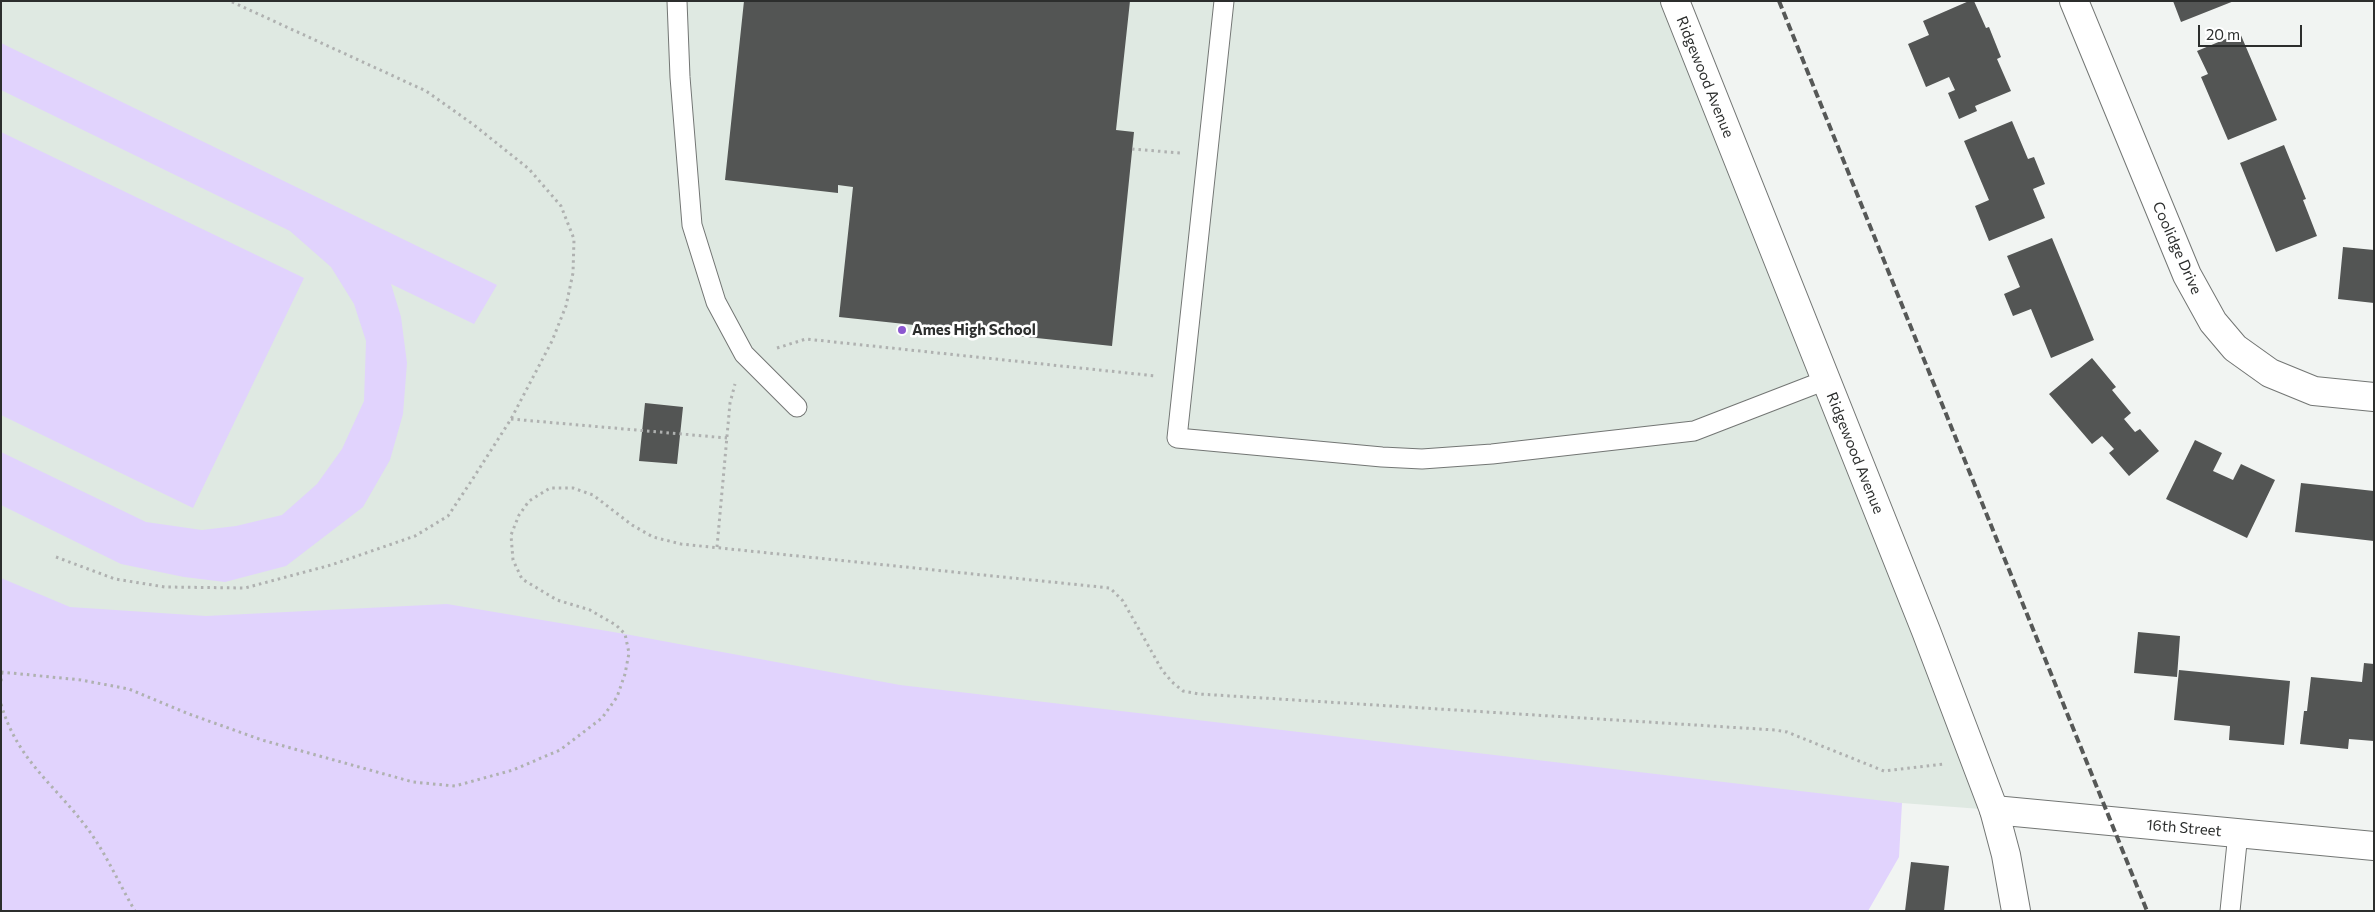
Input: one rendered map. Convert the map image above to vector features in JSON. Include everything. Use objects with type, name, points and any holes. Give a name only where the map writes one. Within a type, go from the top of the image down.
[{"type":"street","name":"Ridgewood Avenue","points":[[1675,1],[1994,810],[2006,855],[2016,911]]},
{"type":"street","name":"Coolidge Drive","points":[[2074,1],[2187,275],[2212,322],[2235,348],[2270,373],[2314,391],[2374,397]]},
{"type":"street","name":"16th Street","points":[[1994,810],[2374,846]]},
{"type":"lane","points":[[677,1],[680,78],[692,226],[716,302],[744,354],[796,408]]},
{"type":"lane","points":[[1224,1],[1177,438],[1377,457],[1422,459],[1492,454],[1694,431],[1826,380]]},
{"type":"lane","points":[[2230,911],[2238,833]]},
{"type":"path","points":[[56,557],[115,579],[165,587],[245,588],[331,565],[415,536],[448,516],[511,419],[552,341],[566,306],[573,273],[574,238],[561,206],[529,170],[426,91],[230,1]]},
{"type":"path","points":[[1179,163],[1181,144]]},
{"type":"path","points":[[1132,149],[1180,153]]},
{"type":"path","points":[[717,547],[730,403],[735,382],[759,358],[778,348],[806,340],[1156,378],[1157,368]]},
{"type":"path","points":[[511,419],[727,438]]},
{"type":"path","points":[[1,681],[2,672],[81,680],[128,689],[188,714],[262,740],[404,780],[455,786],[512,770],[560,750],[602,718],[617,697],[629,653],[625,634],[616,624],[590,610],[557,600],[522,579],[513,560],[511,535],[519,514],[529,501],[550,488],[573,488],[593,495],[632,525],[653,537],[682,544],[1110,588],[1123,601],[1167,676],[1184,690],[1199,694],[1775,730],[1787,732],[1884,771],[1949,764]]},
{"type":"path","points":[[1,704],[8,728],[38,773],[87,829],[135,911]]},
{"type":"shaded area","name":"Ames High School","points":[[1,1],[1673,1],[1994,810],[1,659]]},
{"type":"shaded area","points":[[1,43],[497,285],[474,324],[391,284],[401,317],[407,363],[403,414],[390,460],[363,507],[286,566],[225,582],[184,577],[121,564],[1,505],[1,452],[146,522],[202,530],[236,526],[282,515],[317,484],[342,449],[364,401],[366,341],[354,304],[331,267],[290,231],[1,90]]},
{"type":"shaded area","points":[[1,132],[304,278],[193,508],[1,415]]},
{"type":"shaded area","points":[[1,578],[70,607],[206,616],[447,604],[625,634],[900,685],[1902,803],[1899,857],[1868,911],[1,911]]},
{"type":"building","name":"Ames High School","points":[[744,1],[1130,1],[1116,130],[1134,132],[1112,346],[839,317],[853,187],[838,185],[838,193],[725,180]]},
{"type":"building","points":[[1969,1],[1974,1],[1986,28],[1989,27],[2001,57],[1997,59],[2011,91],[1975,106],[1977,111],[1959,119],[1948,93],[1955,90],[1949,77],[1926,87],[1908,44],[1929,35],[1923,21]]},
{"type":"building","points":[[2173,1],[2234,1],[2181,22]]},
{"type":"building","points":[[2240,33],[2277,120],[2228,140],[2201,77],[2208,74],[2197,51]]},
{"type":"building","points":[[2012,121],[2028,159],[2034,157],[2045,184],[2033,189],[2045,218],[1989,241],[1975,206],[1989,200],[1964,141]]},
{"type":"building","points":[[2284,145],[2306,199],[2303,200],[2317,236],[2276,252],[2240,163]]},
{"type":"building","points":[[2052,238],[2094,340],[2051,358],[2031,309],[2013,316],[2004,294],[2020,287],[2007,256]]},
{"type":"building","points":[[2343,247],[2374,250],[2374,303],[2338,299]]},
{"type":"building","points":[[2092,358],[2116,387],[2112,390],[2131,413],[2124,419],[2135,432],[2140,429],[2159,451],[2129,476],[2109,453],[2114,449],[2102,436],[2092,444],[2049,394]]},
{"type":"building","points":[[645,403],[683,407],[677,464],[639,461]]},
{"type":"building","points":[[2195,440],[2222,453],[2213,471],[2233,480],[2241,464],[2275,480],[2247,538],[2166,499]]},
{"type":"building","points":[[2301,483],[2374,491],[2374,541],[2295,532]]},
{"type":"building","points":[[2138,632],[2180,636],[2177,677],[2134,673]]},
{"type":"building","points":[[2364,663],[2374,664],[2374,741],[2349,739],[2348,749],[2300,744],[2304,711],[2307,711],[2311,677],[2362,682]]},
{"type":"building","points":[[2179,670],[2290,681],[2284,745],[2229,740],[2230,726],[2174,720]]},
{"type":"building","points":[[1911,862],[1949,866],[1944,911],[1905,911]]},
{"type":"railway","points":[[1779,1],[2147,911]]},
{"type":"place","name":"Ames High School","points":[[902,330]]}]
